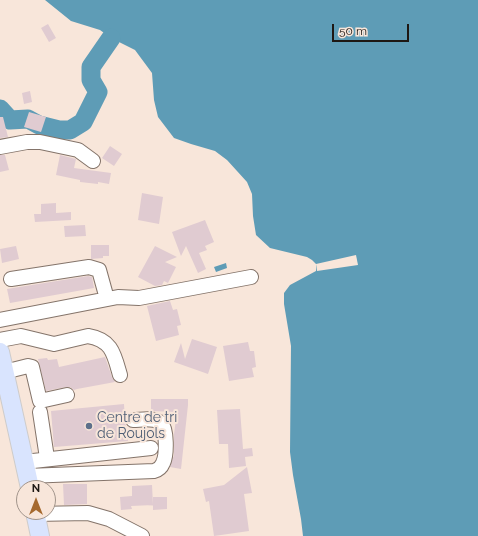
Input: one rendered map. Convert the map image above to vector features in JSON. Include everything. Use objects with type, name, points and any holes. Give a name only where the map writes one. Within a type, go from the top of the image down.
[{"type":"main road","points":[[0,352],[27,475]]},
{"type":"main road","points":[[37,520],[40,536]]},
{"type":"lane","points":[[0,147],[27,142],[40,142],[78,150],[93,161]]},
{"type":"lane","points":[[11,279],[89,267],[95,268],[99,270],[107,299]]},
{"type":"lane","points":[[0,320],[118,297],[139,298],[251,277]]},
{"type":"lane","points":[[0,340],[21,336],[54,344],[88,336],[93,337],[105,342],[112,348],[120,375]]},
{"type":"lane","points":[[4,372],[28,366],[32,368],[40,400],[67,395]]},
{"type":"lane","points":[[40,412],[47,458]]},
{"type":"lane","points":[[27,475],[154,471],[159,469],[163,464],[166,453],[165,429],[161,423],[155,420],[132,420]]},
{"type":"lane","points":[[27,475],[47,458],[151,448]]},
{"type":"lane","points":[[56,513],[88,514],[108,519],[142,536]]},
{"type":"water","points":[[45,0],[478,0],[478,536],[303,536],[290,452],[291,346],[284,304],[284,293],[290,285],[316,271],[316,264],[307,257],[270,248],[256,235],[252,194],[247,182],[227,160],[215,151],[174,138],[158,117],[154,100],[152,73],[135,50],[111,38],[100,30],[71,21]]},
{"type":"water","points":[[226,263],[227,268],[216,272],[214,267]]},
{"type":"pier","points":[[356,255],[358,265],[317,271],[316,264]]},
{"type":"building","points":[[48,24],[56,38],[49,42],[41,28]]},
{"type":"building","points":[[30,91],[32,102],[24,104],[22,93]]},
{"type":"building","points":[[29,112],[46,117],[41,132],[24,127]]},
{"type":"building","points":[[0,117],[3,117],[8,137],[0,138]]},
{"type":"building","points":[[110,146],[122,154],[114,166],[102,158]]},
{"type":"building","points":[[0,155],[5,155],[9,170],[0,172]]},
{"type":"building","points":[[60,155],[76,159],[74,168],[111,173],[109,184],[98,182],[98,184],[80,182],[80,180],[56,175]]},
{"type":"building","points":[[142,193],[163,197],[159,224],[138,220]]},
{"type":"building","points":[[56,203],[56,213],[71,212],[71,220],[35,222],[34,214],[41,214],[41,204]]},
{"type":"building","points":[[205,220],[214,242],[205,246],[207,250],[199,253],[206,269],[198,273],[186,246],[181,256],[172,232]]},
{"type":"building","points":[[85,225],[86,236],[65,237],[64,226]]},
{"type":"building","points":[[91,245],[109,245],[109,256],[91,259]]},
{"type":"building","points":[[16,246],[19,259],[2,263],[0,249]]},
{"type":"building","points":[[155,246],[177,257],[165,262],[176,267],[168,283],[164,281],[162,285],[155,286],[138,277]]},
{"type":"building","points":[[88,276],[92,277],[94,288],[10,303],[7,289]]},
{"type":"building","points":[[170,301],[173,310],[177,309],[181,325],[177,326],[179,335],[156,341],[147,306]]},
{"type":"building","points":[[192,339],[217,347],[208,374],[174,362],[181,343],[185,359]]},
{"type":"building","points":[[248,342],[250,351],[254,351],[256,367],[252,368],[254,377],[229,381],[223,346]]},
{"type":"building","points":[[105,357],[115,382],[74,390],[70,387],[66,387],[46,391],[38,359],[57,359],[59,367]]},
{"type":"building","points":[[151,399],[188,399],[181,469],[170,467],[174,455],[174,434],[177,412],[151,411]]},
{"type":"building","name":"Centre de tri de Roujols","points":[[124,404],[128,441],[54,447],[51,411]]},
{"type":"building","points":[[240,409],[243,449],[252,448],[253,456],[245,457],[246,466],[229,468],[228,444],[219,444],[217,410]]},
{"type":"building","points":[[247,467],[252,493],[244,494],[249,531],[214,536],[209,501],[206,502],[203,489],[224,485]]},
{"type":"building","points":[[63,484],[87,484],[87,504],[64,505]]},
{"type":"building","points":[[152,485],[153,505],[131,506],[132,509],[121,510],[120,497],[132,496],[132,486]]},
{"type":"building","points":[[153,497],[167,497],[167,509],[153,510]]},
{"type":"waterway","points":[[0,109],[10,120],[28,119],[39,125],[59,130],[70,130],[83,122],[98,92],[91,80],[91,67],[111,38]]},
{"type":"place","name":"Centre de tri de Roujols","points":[[89,426]]}]
